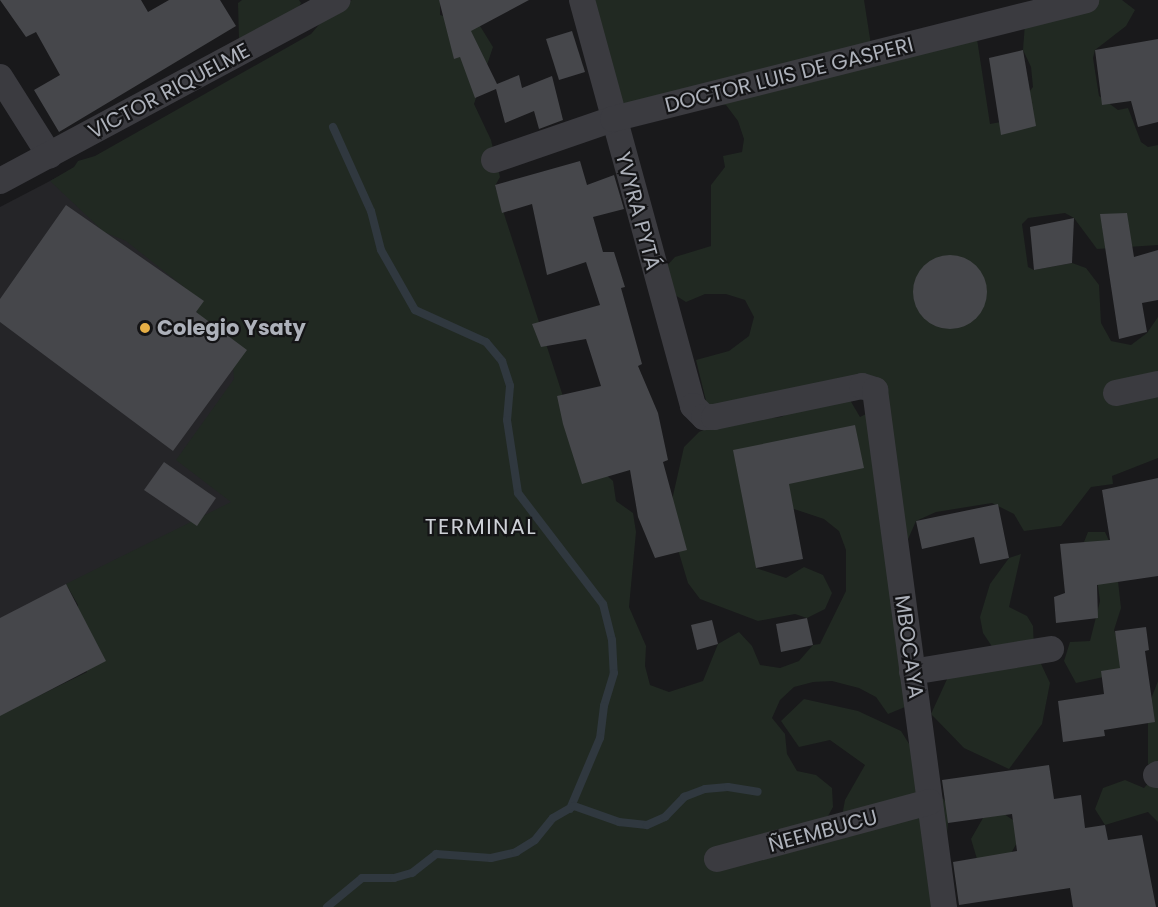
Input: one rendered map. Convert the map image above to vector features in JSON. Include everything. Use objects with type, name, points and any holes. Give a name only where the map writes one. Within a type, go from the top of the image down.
[{"type":"street","name":"VICTOR RIQUELME","points":[[0,181],[50,156],[306,8],[337,0]]},
{"type":"street","name":"YVYRA PYTÁ","points":[[582,0],[689,399],[704,417],[873,386]]},
{"type":"street","name":"DOCTOR LUIS DE GASPERI","points":[[495,160],[614,119],[1086,0]]},
{"type":"street","points":[[0,76],[50,156]]},
{"type":"street","points":[[1116,393],[1158,384]]},
{"type":"street","name":"MBOCAYA","points":[[873,386],[944,907]]},
{"type":"street","points":[[912,672],[1051,650]]},
{"type":"street","name":"ÑEEMBUCU","points":[[717,859],[930,802]]},
{"type":"shaded area","points":[[242,0],[299,0],[301,3],[284,37],[239,39],[238,3]]},
{"type":"shaded area","points":[[352,0],[440,0],[440,15],[480,26],[493,47],[474,104],[491,140],[500,177],[495,186],[581,452],[613,481],[616,501],[633,513],[636,532],[629,607],[646,646],[645,666],[650,685],[669,692],[703,681],[718,644],[739,632],[752,646],[760,665],[780,668],[799,661],[813,645],[820,644],[846,591],[846,550],[839,531],[824,519],[788,507],[756,568],[786,578],[804,567],[823,575],[832,593],[825,609],[807,618],[795,614],[758,621],[700,599],[688,583],[676,543],[672,500],[684,447],[699,432],[717,424],[781,417],[800,408],[708,409],[696,360],[729,351],[749,336],[754,317],[745,300],[726,294],[705,294],[686,302],[667,290],[661,272],[675,257],[711,246],[711,185],[725,167],[723,156],[742,152],[744,139],[738,121],[726,105],[707,102],[618,104],[593,0],[864,0],[871,45],[977,39],[990,124],[1006,121],[1033,87],[1031,67],[1023,50],[1025,23],[1092,0],[1122,0],[1135,10],[1126,26],[1095,50],[1093,58],[1099,96],[1118,110],[1128,108],[1141,142],[1148,147],[1158,145],[1158,245],[1097,249],[1074,218],[1065,213],[1028,218],[1022,224],[1028,267],[1034,270],[1072,263],[1086,268],[1099,285],[1101,323],[1111,341],[1131,345],[1147,333],[1158,317],[1158,458],[1112,476],[1113,484],[1091,487],[1061,526],[1024,531],[1014,514],[992,503],[936,512],[916,521],[902,553],[905,707],[888,714],[876,697],[859,688],[832,681],[813,682],[794,687],[780,700],[772,718],[785,734],[787,754],[797,771],[816,775],[832,788],[833,807],[824,823],[838,838],[845,800],[865,765],[830,740],[799,747],[781,721],[804,699],[858,711],[901,731],[949,808],[945,862],[948,907],[0,907],[0,715],[87,672],[75,647],[78,605],[66,584],[231,502],[176,460],[234,379],[233,366],[208,334],[184,287],[126,241],[104,232],[50,181],[74,167],[78,161],[95,156],[311,34],[329,13]],"holes":[[[876,381],[878,408],[860,417],[850,400]]]},
{"type":"shaded area","name":"Colegio Ysaty","points":[[196,105],[342,450],[0,620],[0,207]]},
{"type":"shaded area","points":[[1088,532],[1105,532],[1115,554],[1121,608],[1114,630],[1123,654],[1122,673],[1076,683],[1064,661],[1070,642],[1090,641],[1100,601],[1096,572],[1082,547]]},
{"type":"shaded area","points":[[1021,554],[1009,607],[1027,616],[1033,626],[1034,649],[1050,683],[1042,724],[1009,769],[964,748],[931,714],[948,677],[995,651],[983,633],[980,617],[990,584],[1009,558]]},
{"type":"shaded area","points":[[1158,681],[1158,768],[1148,764],[1148,707]]},
{"type":"shaded area","points":[[1153,778],[1158,779],[1158,822],[1148,812],[1105,825],[1095,809],[1103,788],[1125,780],[1144,788]]},
{"type":"shaded area","points":[[1004,814],[1013,820],[1018,841],[1010,855],[977,859],[971,839],[983,818]]},
{"type":"building","points":[[0,0],[141,0],[148,12],[169,0],[220,0],[236,26],[59,132],[34,90],[60,75],[36,32],[26,37]]},
{"type":"building","points":[[439,0],[529,0],[471,31],[497,84],[519,75],[522,88],[552,76],[563,120],[539,129],[534,111],[505,123],[496,89],[475,98],[460,57],[454,59]]},
{"type":"building","points":[[572,31],[585,72],[559,80],[546,39]]},
{"type":"building","points":[[1158,39],[1158,122],[1138,127],[1131,101],[1102,105],[1095,50]]},
{"type":"building","points":[[1023,50],[1036,126],[1001,135],[989,58]]},
{"type":"building","points":[[580,161],[587,185],[614,175],[624,209],[593,217],[603,252],[614,252],[625,287],[621,288],[642,364],[638,366],[658,413],[668,460],[663,462],[687,550],[655,558],[638,517],[630,470],[582,484],[563,424],[557,396],[601,386],[586,339],[541,347],[532,324],[600,305],[586,262],[547,275],[532,204],[502,213],[495,185]]},
{"type":"building","points":[[66,205],[204,301],[196,312],[247,350],[173,451],[0,322],[0,299]]},
{"type":"building","points":[[1127,213],[1134,257],[1158,250],[1158,300],[1142,303],[1147,332],[1119,339],[1100,214]]},
{"type":"building","points":[[1074,218],[1072,263],[1034,270],[1030,227]]},
{"type":"building","points":[[950,255],[964,258],[976,266],[984,278],[987,292],[984,306],[976,318],[964,326],[950,329],[936,326],[924,318],[916,306],[913,292],[916,278],[924,266],[936,258]]},
{"type":"building","points":[[855,425],[864,468],[789,484],[803,559],[756,568],[733,450]]},
{"type":"building","points":[[164,462],[216,498],[197,526],[144,490]]},
{"type":"building","points":[[1158,478],[1158,576],[1097,585],[1098,618],[1056,623],[1054,597],[1065,593],[1060,544],[1110,540],[1102,490]]},
{"type":"building","points":[[998,504],[1009,558],[980,564],[974,537],[922,549],[916,521]]},
{"type":"building","points":[[66,584],[106,661],[0,716],[0,618]]},
{"type":"building","points":[[807,618],[813,645],[781,652],[776,624]]},
{"type":"building","points":[[712,620],[718,644],[697,650],[691,625]]},
{"type":"building","points":[[1146,627],[1149,650],[1145,651],[1155,722],[1104,730],[1105,736],[1063,742],[1058,701],[1104,694],[1101,671],[1120,668],[1115,631]]},
{"type":"building","points":[[1049,765],[1054,799],[1081,795],[1085,828],[1105,825],[1108,840],[1142,835],[1156,907],[1073,907],[1070,888],[959,905],[953,862],[1017,851],[1012,814],[948,823],[942,780]]},
{"type":"waterway","points":[[333,127],[371,211],[381,250],[415,310],[486,342],[502,361],[510,386],[507,420],[518,493],[603,604],[612,640],[614,673],[604,706],[600,738],[570,809]]},
{"type":"waterway","points":[[327,907],[362,878],[394,878],[412,873],[436,854],[491,858],[516,852],[535,840],[553,818],[574,806],[619,822],[647,825],[665,817],[684,797],[705,789],[728,787],[758,792]]},
{"type":"place","name":"Colegio Ysaty","points":[[145,328]]},
{"type":"district","name":"TERMINAL","points":[[481,527]]}]
